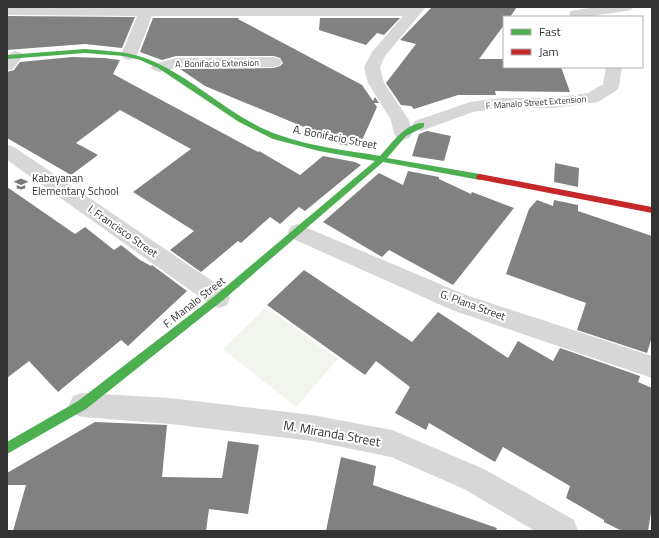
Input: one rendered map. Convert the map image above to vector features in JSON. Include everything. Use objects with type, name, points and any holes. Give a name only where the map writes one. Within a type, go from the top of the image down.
[{"type":"street","points":[[574,13],[626,7]]},
{"type":"street","points":[[129,55],[147,9]]},
{"type":"street","points":[[7,11],[147,9],[417,10]]},
{"type":"street","points":[[403,134],[400,120],[376,83],[372,67],[378,55],[417,10]]},
{"type":"street","name":"A. Bonifacio Street","points":[[10,59],[91,50],[129,55],[160,67],[237,118],[263,132],[295,143],[383,158],[652,210]]},
{"type":"street","name":"A. Bonifacio Extension","points":[[160,67],[176,63],[274,62]]},
{"type":"street","name":"F. Manalo Street Extension","points":[[383,158],[403,134],[422,125],[470,107],[502,103],[553,103],[592,98],[611,86],[614,68]]},
{"type":"street","name":"I. Francisco Street","points":[[7,151],[219,298]]},
{"type":"street","name":"F. Manalo Street","points":[[7,448],[82,405],[219,298],[383,158]]},
{"type":"street","name":"G. Plana Street","points":[[298,232],[460,303],[652,367]]},
{"type":"street","name":"M. Miranda Street","points":[[82,405],[170,411],[312,428],[392,444],[474,479],[563,531]]},
{"type":"shaded area","points":[[266,307],[338,359],[296,407],[223,349]]},
{"type":"building","points":[[432,7],[517,7],[511,16],[503,16],[503,26],[479,59],[503,59],[503,68],[561,68],[570,92],[495,91],[496,95],[458,95],[414,109],[411,106],[401,105],[386,83],[416,44],[400,40]]},
{"type":"building","points":[[7,16],[135,17],[122,48],[85,44],[7,50]]},
{"type":"building","points":[[153,18],[239,18],[238,19],[362,85],[373,101],[375,97],[379,103],[374,103],[377,107],[359,147],[338,144],[340,142],[205,86],[180,69],[274,68],[283,63],[280,58],[274,56],[176,56],[162,60],[140,52]]},
{"type":"building","points":[[320,18],[400,18],[384,35],[377,33],[366,45],[319,30]]},
{"type":"building","points":[[72,57],[120,60],[113,74],[258,152],[259,151],[300,175],[323,156],[355,162],[361,165],[305,211],[299,207],[280,224],[270,217],[241,243],[238,241],[201,272],[170,250],[194,231],[133,192],[191,149],[120,110],[76,143],[98,155],[71,175],[7,138],[7,72],[14,70],[20,62]]},
{"type":"building","points":[[427,131],[451,136],[444,161],[412,156],[419,134]]},
{"type":"building","points":[[555,163],[579,168],[578,187],[554,182]]},
{"type":"building","points":[[408,171],[439,177],[439,179],[471,194],[472,192],[514,208],[453,285],[389,250],[382,257],[323,222],[379,173],[403,185]]},
{"type":"building","points":[[7,187],[75,234],[85,227],[114,250],[121,245],[140,260],[151,266],[152,265],[187,291],[128,346],[121,340],[58,392],[29,361],[7,378]]},
{"type":"building","points":[[537,200],[553,206],[554,200],[578,205],[578,211],[652,236],[652,337],[647,353],[577,330],[586,303],[506,274],[529,209]]},
{"type":"building","points":[[304,270],[412,342],[438,312],[508,358],[518,341],[553,361],[560,348],[640,376],[638,382],[652,388],[652,506],[648,531],[622,531],[604,522],[604,520],[566,498],[570,486],[503,447],[495,462],[429,423],[426,430],[395,413],[410,387],[376,361],[365,375],[267,305]]},
{"type":"building","points":[[95,422],[167,425],[162,477],[222,478],[228,441],[259,445],[248,514],[209,509],[206,531],[13,531],[26,485],[7,485],[7,473]]},
{"type":"building","points":[[341,457],[376,466],[373,485],[497,528],[496,531],[326,531]]},
{"type":"traffic: fast","points":[[7,57],[85,51],[124,54],[142,59],[160,67],[242,120],[276,137],[319,148],[480,177]]},
{"type":"traffic: fast","points":[[7,448],[82,405],[219,298],[383,158],[403,134],[421,125]]},
{"type":"traffic: jam","points":[[480,177],[652,210]]},
{"type":"place","name":"Kabayanan Elementary School","points":[[21,184]]}]
